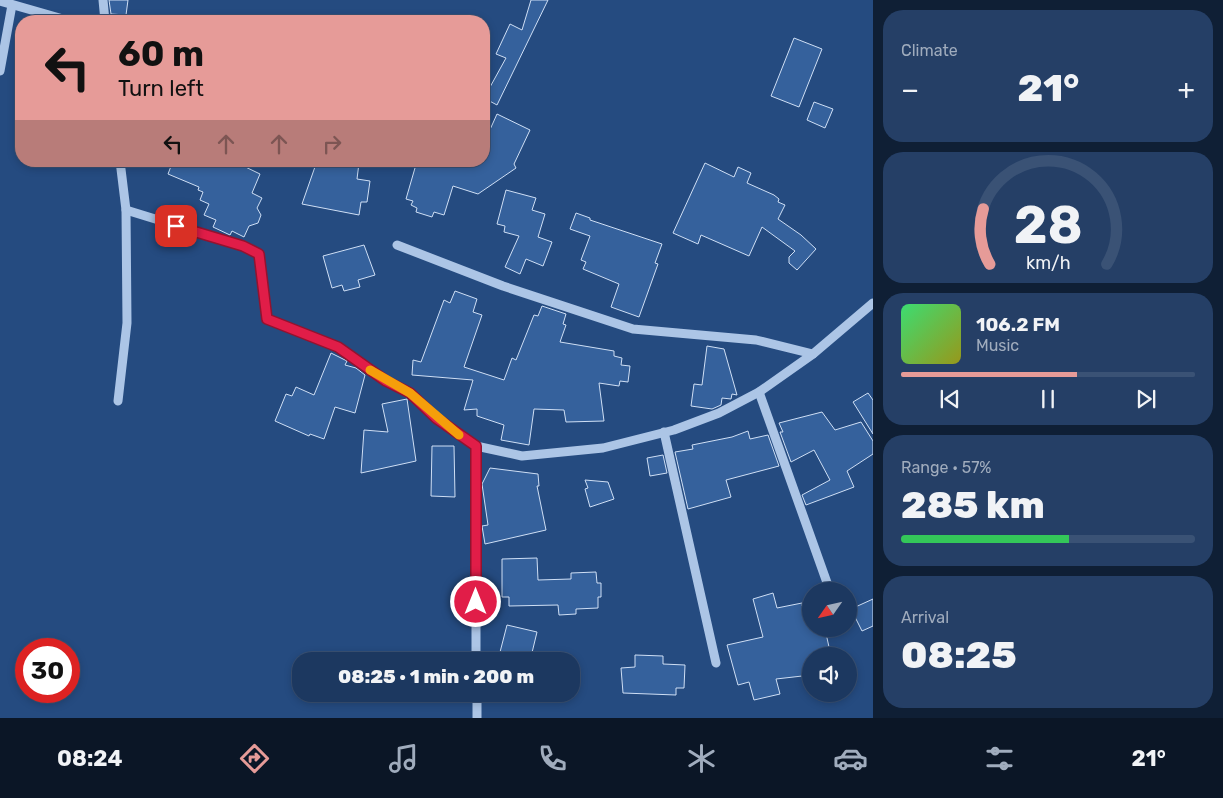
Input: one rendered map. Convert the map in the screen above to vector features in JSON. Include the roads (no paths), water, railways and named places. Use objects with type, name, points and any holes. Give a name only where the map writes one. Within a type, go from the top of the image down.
[{"type":"street","points":[[103,0],[104,15]]},
{"type":"street","points":[[0,1],[48,15]]},
{"type":"street","points":[[0,71],[12,5]]},
{"type":"street","points":[[118,401],[127,323],[126,210],[121,167]]},
{"type":"street","points":[[126,210],[243,246],[259,254],[267,319],[338,347],[386,381],[410,393],[436,418],[476,446],[522,456],[603,448],[664,432],[719,413],[759,392],[813,354],[873,303]]},
{"type":"street","points":[[397,245],[503,286],[633,329],[756,340],[813,354]]},
{"type":"street","points":[[759,392],[827,582]]},
{"type":"street","points":[[664,432],[716,663]]},
{"type":"street","points":[[476,446],[476,652]]},
{"type":"street","points":[[477,702],[477,718]]}]
